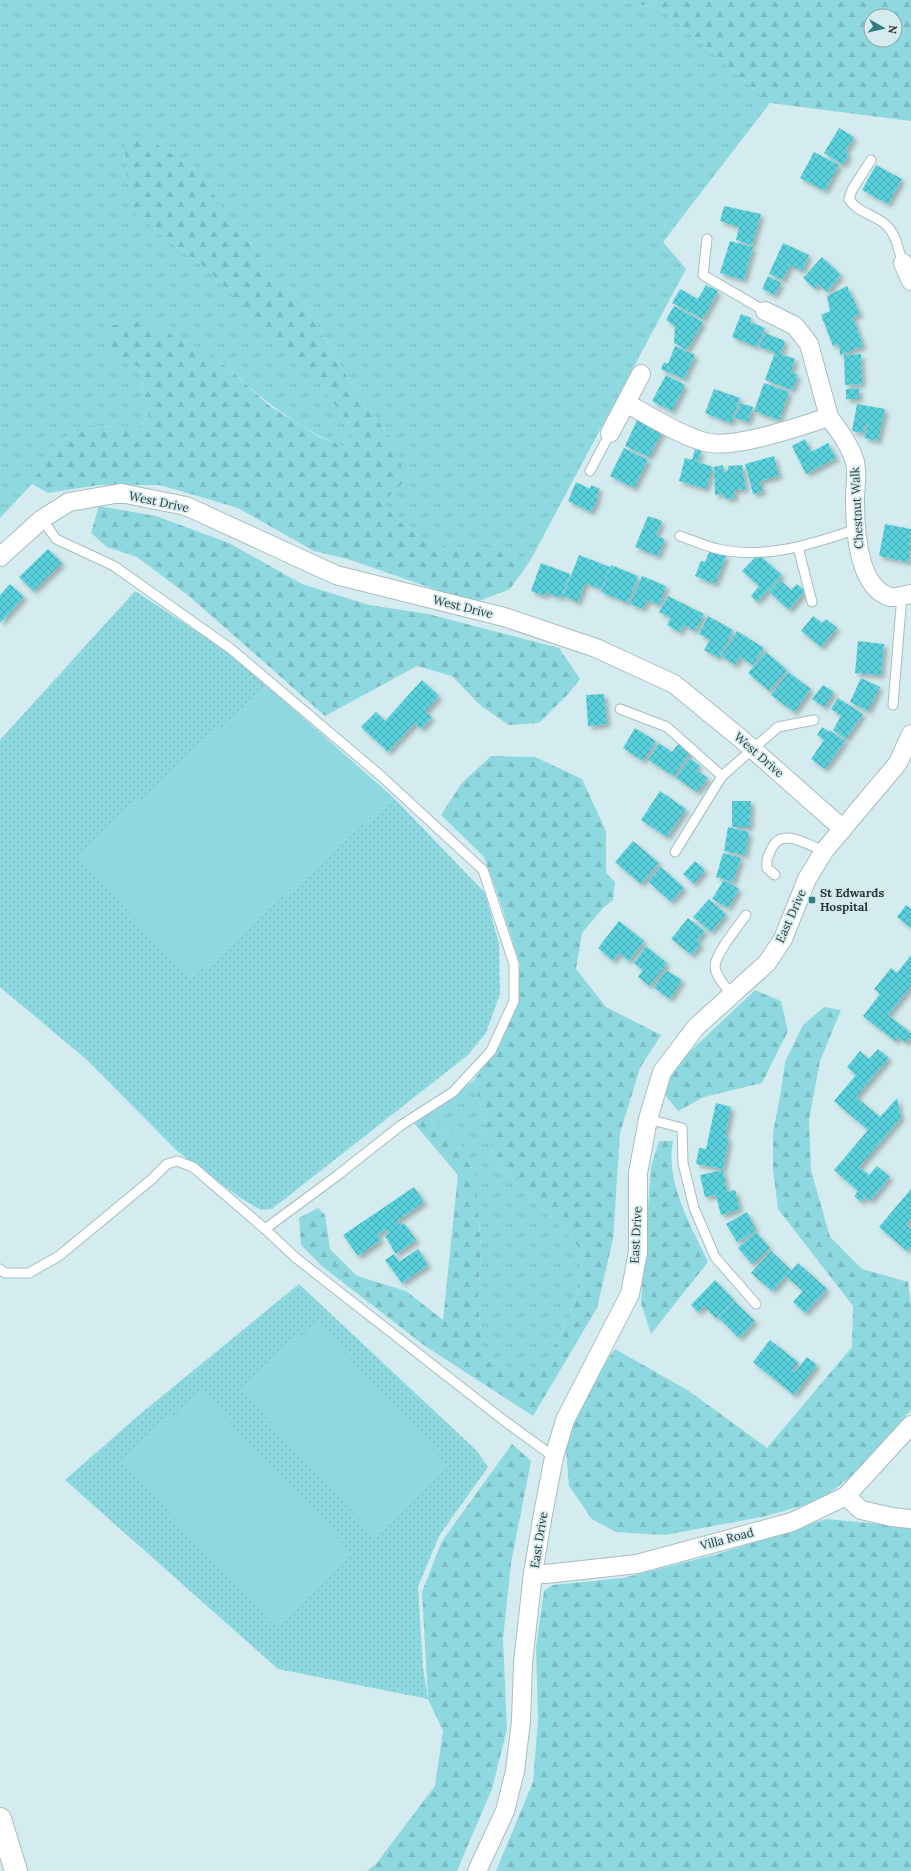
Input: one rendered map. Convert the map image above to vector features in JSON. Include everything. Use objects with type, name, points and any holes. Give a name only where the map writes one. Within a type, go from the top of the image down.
[{"type":"highway","points":[[0,1819],[16,1871]]},
{"type":"street","points":[[903,263],[911,281]]},
{"type":"street","name":"Chestnut Walk","points":[[765,311],[795,326],[809,344],[829,417],[848,445],[855,462],[857,479],[855,497],[861,563],[873,587],[890,597],[907,595]]},
{"type":"street","points":[[610,433],[641,374]]},
{"type":"street","points":[[626,403],[684,435],[707,443],[720,444],[782,433],[829,417]]},
{"type":"street","name":"West Drive","points":[[0,556],[42,519],[69,502],[121,493],[186,506],[336,574],[504,617],[596,648],[674,684],[753,750],[843,829]]},
{"type":"street","name":"East Drive","points":[[477,1871],[505,1811],[515,1771],[521,1721],[523,1663],[533,1573],[542,1514],[554,1457],[565,1420],[630,1294],[638,1252],[638,1173],[648,1119],[662,1072],[696,1027],[767,963],[783,939],[807,879],[824,851],[898,763],[911,734]]},
{"type":"street","points":[[911,1425],[846,1496],[861,1510],[892,1517],[911,1519]]},
{"type":"street","name":"Villa Road","points":[[533,1573],[546,1574],[637,1564],[792,1522],[846,1496]]},
{"type":"lane","points":[[871,160],[852,190],[849,199],[860,210],[887,225],[894,234],[903,263]]},
{"type":"lane","points":[[707,239],[703,275],[765,311]]},
{"type":"lane","points":[[590,471],[610,433]]},
{"type":"lane","points":[[42,519],[56,539],[114,566],[232,649],[381,776],[482,870],[510,951],[514,964],[514,1001],[491,1051],[454,1092],[400,1126],[338,1176],[265,1229]]},
{"type":"lane","points":[[680,536],[718,549],[756,553],[798,547],[857,530]]},
{"type":"lane","points":[[798,547],[812,602]]},
{"type":"lane","points":[[893,705],[907,595]]},
{"type":"lane","points":[[620,709],[667,727],[722,776]]},
{"type":"lane","points":[[676,852],[722,776],[753,750],[778,726],[814,720]]},
{"type":"lane","points":[[775,875],[767,868],[766,859],[774,844],[780,838],[789,837],[824,851]]},
{"type":"lane","points":[[732,995],[718,976],[715,966],[718,956],[746,915]]},
{"type":"lane","points":[[648,1119],[682,1128],[683,1163],[694,1208],[715,1257],[756,1304]]},
{"type":"lane","points":[[0,1269],[5,1273],[29,1272],[59,1256],[152,1180],[167,1164],[177,1161],[193,1167],[265,1229],[296,1258],[502,1419],[554,1457]]},
{"type":"green space","points":[[0,0],[619,0],[662,9],[770,103],[663,242],[686,269],[530,561],[496,546],[478,549],[460,549],[434,543],[412,531],[392,513],[383,502],[395,445],[346,375],[302,301],[280,285],[243,233],[154,230],[209,271],[323,387],[354,433],[345,447],[326,439],[291,419],[245,384],[215,357],[138,366],[149,417],[137,427],[81,426],[52,447],[32,484],[0,518]]},
{"type":"green space","points":[[619,0],[911,0],[911,121],[770,103],[662,9]]},
{"type":"green space","points":[[142,135],[192,167],[243,233],[280,285],[302,301],[346,375],[395,445],[406,480],[383,502],[402,523],[423,538],[434,543],[460,549],[478,549],[496,546],[530,561],[510,589],[474,603],[351,560],[314,551],[238,508],[160,485],[99,485],[48,493],[32,484],[52,447],[81,426],[137,427],[149,417],[138,366],[106,358],[106,327],[140,319],[215,357],[271,407],[320,437],[345,447],[354,433],[323,387],[209,271],[154,230],[130,209],[124,139]]},
{"type":"green space","points":[[99,506],[156,516],[229,543],[302,584],[369,605],[428,614],[559,648],[580,679],[569,693],[539,723],[509,725],[481,706],[452,676],[417,666],[325,716],[189,596],[137,557],[107,547],[91,533]]},
{"type":"green space","points":[[135,591],[222,648],[267,686],[78,857],[191,979],[393,797],[485,893],[499,944],[500,994],[486,1033],[468,1055],[272,1209],[261,1210],[239,1197],[177,1151],[87,1060],[0,987],[0,740]]},
{"type":"green space","points":[[267,686],[393,797],[191,979],[77,857]]},
{"type":"green space","points":[[491,756],[535,757],[582,779],[606,831],[606,873],[615,882],[613,900],[603,908],[582,933],[576,969],[606,1007],[661,1035],[640,1068],[620,1133],[613,1239],[597,1308],[533,1416],[425,1346],[323,1267],[301,1245],[299,1218],[318,1208],[325,1215],[330,1249],[357,1276],[406,1291],[443,1320],[458,1175],[413,1122],[424,1114],[458,1141],[469,1156],[477,1190],[481,1248],[478,1303],[483,1353],[504,1368],[541,1368],[558,1341],[577,1294],[582,1252],[570,1236],[495,1162],[474,1080],[497,1047],[512,1007],[520,965],[499,898],[484,857],[441,815],[462,783]]},
{"type":"green space","points":[[755,990],[781,1001],[788,1031],[762,1083],[704,1097],[678,1111],[661,1090],[682,1059]]},
{"type":"green space","points":[[824,1007],[841,1010],[820,1061],[809,1120],[811,1170],[830,1237],[862,1269],[908,1282],[911,1305],[911,1410],[867,1464],[819,1501],[766,1516],[665,1535],[616,1532],[592,1519],[569,1486],[565,1436],[600,1370],[615,1349],[689,1391],[767,1448],[852,1347],[853,1306],[778,1209],[773,1169],[773,1132],[785,1062],[803,1025]]},
{"type":"green space","points":[[474,1080],[495,1162],[570,1236],[582,1252],[577,1294],[558,1341],[541,1368],[504,1368],[483,1353],[478,1303],[481,1248],[477,1190],[469,1156],[458,1141],[424,1114]]},
{"type":"green space","points":[[659,1141],[673,1141],[673,1172],[676,1188],[687,1219],[708,1262],[651,1334],[641,1303],[651,1167]]},
{"type":"green space","points":[[299,1284],[476,1450],[488,1467],[439,1536],[418,1587],[423,1668],[428,1699],[278,1669],[65,1480],[139,1415]]},
{"type":"green space","points":[[316,1321],[449,1466],[374,1536],[241,1390]]},
{"type":"green space","points":[[200,1390],[352,1553],[274,1626],[122,1462]]},
{"type":"green space","points":[[512,1444],[531,1461],[511,1563],[503,1639],[507,1729],[492,1789],[457,1871],[367,1871],[376,1864],[435,1786],[443,1731],[428,1699],[422,1592],[442,1541]]},
{"type":"green space","points":[[826,1519],[911,1527],[911,1871],[496,1871],[533,1782],[538,1720],[536,1647],[544,1591],[553,1585],[623,1578],[718,1554]]},
{"type":"building","points":[[839,128],[854,137],[845,152],[849,154],[843,165],[824,153]]},
{"type":"building","points":[[814,152],[839,165],[825,191],[800,178]]},
{"type":"building","points":[[876,165],[902,179],[888,204],[862,190]]},
{"type":"building","points":[[724,206],[761,214],[752,245],[736,240],[739,227],[720,221]]},
{"type":"building","points":[[730,241],[753,247],[744,280],[720,273]]},
{"type":"building","points":[[783,243],[809,255],[802,271],[790,265],[783,280],[769,274]]},
{"type":"building","points":[[822,257],[841,275],[827,292],[819,284],[815,289],[803,278]]},
{"type":"building","points":[[768,276],[781,283],[775,295],[762,289]]},
{"type":"building","points":[[706,285],[718,291],[703,319],[672,303],[680,289],[698,299]]},
{"type":"building","points":[[847,286],[860,314],[853,317],[863,346],[840,355],[839,344],[833,346],[821,315],[830,311],[827,296]]},
{"type":"building","points":[[674,306],[703,322],[687,350],[674,343],[675,326],[666,320]]},
{"type":"building","points":[[741,314],[751,318],[750,322],[765,328],[757,347],[732,337]]},
{"type":"building","points":[[765,333],[785,341],[781,354],[795,359],[791,372],[798,375],[792,390],[765,380],[775,352],[759,347]]},
{"type":"building","points":[[675,346],[695,355],[684,379],[661,369],[664,362],[668,364]]},
{"type":"building","points":[[861,354],[862,384],[845,385],[844,355]]},
{"type":"building","points":[[666,375],[685,385],[672,411],[652,401]]},
{"type":"building","points":[[764,383],[789,392],[779,420],[754,411]]},
{"type":"building","points":[[859,388],[859,399],[846,399],[846,389]]},
{"type":"building","points":[[714,389],[740,398],[731,423],[705,413]]},
{"type":"building","points":[[740,403],[753,407],[748,422],[735,418]]},
{"type":"building","points":[[857,404],[885,409],[878,441],[864,438],[868,425],[865,425],[863,433],[852,431]]},
{"type":"building","points":[[638,418],[663,430],[649,457],[625,446]]},
{"type":"building","points":[[805,439],[811,452],[828,443],[836,458],[806,474],[792,446]]},
{"type":"building","points":[[624,448],[648,460],[634,488],[610,476]]},
{"type":"building","points":[[695,449],[701,451],[698,462],[713,467],[706,489],[679,481],[685,458],[692,460]]},
{"type":"building","points":[[774,456],[779,476],[760,481],[763,492],[753,494],[745,464]]},
{"type":"building","points":[[723,465],[724,472],[728,471],[728,466],[742,465],[746,489],[734,490],[735,498],[725,499],[724,494],[715,495],[714,467]]},
{"type":"building","points":[[576,482],[590,489],[591,485],[600,489],[596,497],[598,498],[591,512],[568,501]]},
{"type":"building","points":[[648,516],[662,521],[656,536],[665,539],[658,556],[635,547]]},
{"type":"building","points":[[885,524],[911,529],[909,562],[879,556]]},
{"type":"building","points":[[48,549],[62,563],[33,591],[19,577]]},
{"type":"building","points":[[710,550],[726,556],[715,584],[695,576],[701,561],[705,562]]},
{"type":"building","points":[[758,554],[782,575],[757,602],[751,596],[759,586],[742,571]]},
{"type":"building","points":[[579,555],[610,567],[601,589],[585,583],[578,602],[563,596]]},
{"type":"building","points":[[541,563],[570,574],[561,598],[546,592],[545,596],[531,591]]},
{"type":"building","points":[[611,565],[638,576],[628,603],[601,592]]},
{"type":"building","points":[[642,576],[666,586],[659,605],[647,600],[643,609],[630,604]]},
{"type":"building","points":[[780,580],[791,590],[797,584],[805,591],[789,610],[769,592]]},
{"type":"building","points":[[10,584],[24,597],[0,623],[0,595]]},
{"type":"building","points":[[668,596],[704,614],[695,631],[684,625],[680,632],[667,625],[671,618],[659,612]]},
{"type":"building","points":[[708,616],[733,630],[719,658],[704,650],[710,640],[699,634]]},
{"type":"building","points":[[813,616],[822,623],[826,619],[837,628],[821,647],[801,631]]},
{"type":"building","points":[[737,631],[764,648],[753,665],[740,657],[735,665],[721,656]]},
{"type":"building","points":[[858,641],[884,644],[881,675],[855,673]]},
{"type":"building","points":[[766,652],[787,670],[769,691],[748,673]]},
{"type":"building","points":[[788,672],[811,689],[794,712],[771,695]]},
{"type":"building","points":[[861,678],[880,687],[868,711],[850,702]]},
{"type":"building","points":[[422,680],[439,696],[425,712],[432,717],[421,729],[415,723],[388,752],[361,727],[376,712],[385,721]]},
{"type":"building","points":[[823,685],[834,692],[824,707],[812,699]]},
{"type":"building","points":[[604,694],[607,724],[588,726],[586,695]]},
{"type":"building","points":[[838,698],[863,714],[846,739],[833,730],[841,716],[831,709]]},
{"type":"building","points":[[822,727],[829,732],[830,730],[845,741],[825,769],[811,759],[824,740],[817,735]]},
{"type":"building","points":[[635,728],[656,741],[643,761],[623,748]]},
{"type":"building","points":[[659,743],[672,752],[679,743],[691,751],[674,776],[648,760]]},
{"type":"building","points":[[690,758],[700,766],[696,770],[708,778],[697,792],[676,778]]},
{"type":"building","points":[[660,791],[686,809],[667,837],[641,820]]},
{"type":"building","points":[[732,801],[751,801],[750,827],[732,827]]},
{"type":"building","points":[[728,827],[749,832],[745,855],[724,851]]},
{"type":"building","points":[[633,841],[659,863],[641,884],[615,862]]},
{"type":"building","points":[[723,853],[741,858],[733,882],[716,877]]},
{"type":"building","points":[[695,861],[705,870],[694,884],[683,874]]},
{"type":"building","points":[[661,867],[684,888],[671,902],[648,881]]},
{"type":"building","points":[[724,880],[739,889],[728,908],[712,899]]},
{"type":"building","points":[[709,899],[726,914],[711,932],[693,917]]},
{"type":"building","points":[[906,905],[911,909],[911,928],[897,917]]},
{"type":"building","points":[[688,918],[705,931],[697,941],[701,944],[692,955],[671,939]]},
{"type":"building","points":[[619,921],[644,941],[629,961],[619,953],[613,961],[598,948]]},
{"type":"building","points":[[646,946],[667,963],[650,986],[638,977],[643,970],[634,963]]},
{"type":"building","points":[[911,955],[911,986],[888,1015],[911,1033],[911,1037],[906,1043],[899,1037],[895,1041],[863,1016],[880,994],[874,989],[891,968],[897,973]]},
{"type":"building","points":[[666,970],[682,980],[670,999],[654,988]]},
{"type":"building","points":[[878,1049],[889,1058],[856,1097],[880,1117],[897,1098],[901,1118],[859,1167],[869,1175],[877,1166],[890,1177],[870,1201],[865,1197],[861,1202],[854,1196],[858,1191],[834,1170],[868,1130],[834,1101],[856,1075],[847,1067],[860,1051],[869,1059]]},
{"type":"building","points":[[716,1103],[731,1107],[725,1137],[729,1138],[723,1169],[696,1164],[699,1148],[706,1149]]},
{"type":"building","points":[[723,1170],[727,1192],[735,1190],[740,1209],[721,1215],[716,1195],[705,1197],[700,1175]]},
{"type":"building","points":[[414,1187],[424,1202],[397,1221],[400,1225],[404,1223],[416,1240],[396,1254],[385,1236],[389,1233],[386,1229],[377,1235],[381,1240],[358,1256],[343,1235]]},
{"type":"building","points":[[911,1189],[911,1218],[906,1225],[911,1229],[911,1247],[907,1251],[879,1227]]},
{"type":"building","points":[[747,1212],[756,1230],[737,1242],[726,1224]]},
{"type":"building","points":[[756,1232],[770,1248],[752,1264],[738,1248]]},
{"type":"building","points":[[418,1249],[428,1265],[402,1283],[385,1260],[394,1254],[399,1262]]},
{"type":"building","points":[[771,1251],[791,1270],[772,1291],[751,1273]]},
{"type":"building","points":[[798,1263],[827,1289],[805,1313],[793,1302],[803,1291],[786,1276]]},
{"type":"building","points":[[715,1280],[734,1300],[716,1318],[704,1306],[698,1312],[691,1305]]},
{"type":"building","points":[[734,1301],[755,1321],[739,1338],[718,1317]]},
{"type":"building","points":[[770,1340],[798,1362],[792,1370],[795,1372],[807,1357],[817,1365],[794,1395],[753,1362]]},
{"type":"place","name":"St Edwards Hospital","points":[[812,900]]}]
